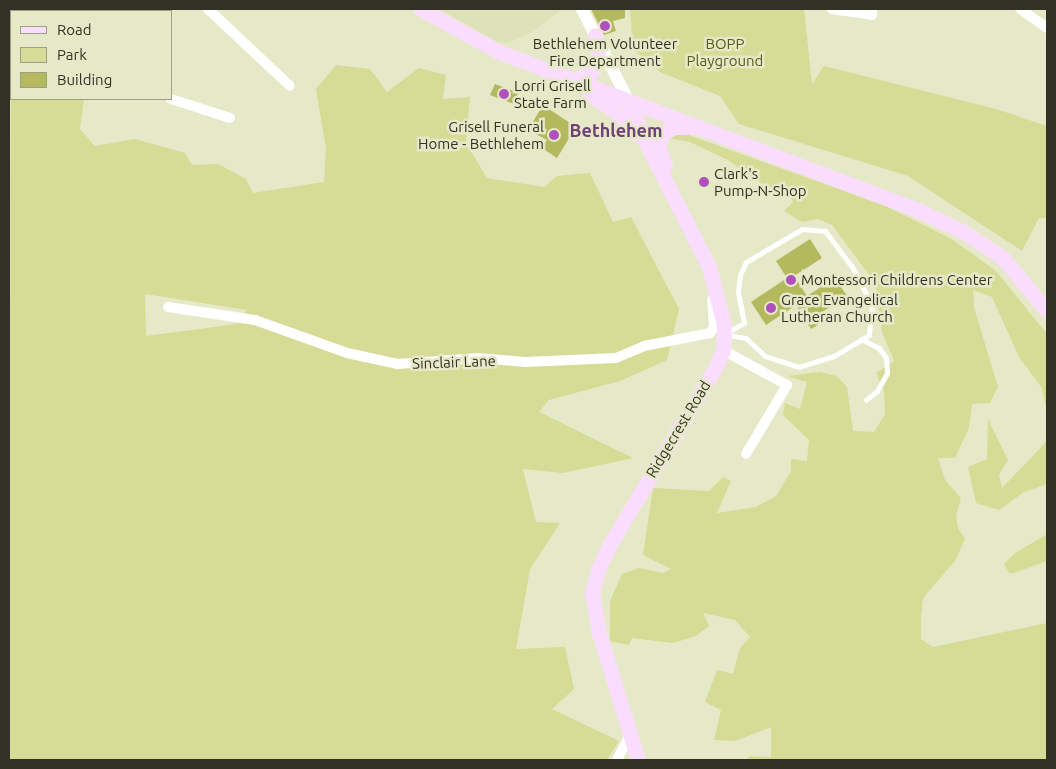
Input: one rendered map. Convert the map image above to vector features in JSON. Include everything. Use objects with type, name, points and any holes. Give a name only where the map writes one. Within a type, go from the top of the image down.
[{"type":"main road","points":[[421,9],[471,39],[601,99],[645,141]]},
{"type":"main road","points":[[575,80],[592,72],[598,52],[595,35]]},
{"type":"main road","points":[[524,62],[922,212],[960,230],[1002,257],[1047,311]]},
{"type":"main road","name":"Ridgecrest Road","points":[[629,102],[645,141],[710,272],[724,324],[723,350],[609,546],[598,570],[592,593],[599,633],[638,760]]},
{"type":"main road","points":[[679,209],[659,140],[662,134],[674,127],[698,127]]},
{"type":"street","points":[[208,9],[290,86]]},
{"type":"street","points":[[582,9],[629,102]]},
{"type":"street","points":[[832,9],[872,16],[872,9]]},
{"type":"street","points":[[1020,9],[1047,28]]},
{"type":"street","points":[[172,99],[230,118]]},
{"type":"street","name":"Sinclair Lane","points":[[168,306],[254,320],[347,353],[398,364],[478,358],[526,362],[616,358],[644,346],[710,333],[714,327],[710,272]]},
{"type":"street","points":[[723,350],[788,385],[746,454]]},
{"type":"street","points":[[617,760],[630,734]]},
{"type":"lane","points":[[802,229],[825,231],[852,267],[872,306],[869,335],[834,356],[799,367],[765,356],[746,338],[724,334],[744,323],[738,292],[740,275],[746,262],[802,229]]},
{"type":"lane","points":[[861,339],[879,348],[886,358],[887,373],[877,390],[866,400]]},
{"type":"shaded area","points":[[439,9],[562,9],[534,31],[509,43],[498,42]]},
{"type":"green space","points":[[11,9],[95,9],[53,10],[11,10]]},
{"type":"green space","name":"BOPP Playground","points":[[630,9],[804,9],[812,84],[824,66],[996,109],[1047,126],[1047,218],[1039,218],[1022,251],[908,176],[739,124],[720,96],[660,72],[633,49]]},
{"type":"green space","points":[[336,65],[370,69],[387,92],[419,68],[446,75],[443,99],[470,97],[466,143],[487,178],[544,187],[557,176],[590,173],[613,222],[631,217],[679,309],[667,360],[620,381],[549,400],[539,412],[633,458],[563,473],[523,469],[536,522],[560,523],[530,569],[516,649],[565,647],[574,689],[552,709],[619,741],[607,760],[9,760],[11,100],[84,100],[80,129],[95,146],[135,139],[185,153],[192,165],[218,164],[246,179],[253,193],[324,182],[326,149],[316,89]],"holes":[[[145,294],[247,310],[237,324],[146,336]]]},
{"type":"green space","points":[[683,133],[886,206],[953,240],[996,271],[1047,334],[1047,413],[1042,388],[1019,357],[992,297],[973,290],[974,307],[998,387],[990,403],[972,404],[969,428],[955,458],[938,458],[945,480],[961,498],[956,516],[958,528],[965,539],[955,561],[923,598],[921,639],[933,647],[1047,623],[1047,760],[746,760],[750,756],[771,757],[771,727],[735,741],[714,740],[721,710],[705,702],[717,670],[733,674],[740,648],[750,637],[735,620],[703,613],[709,626],[696,636],[673,643],[632,638],[629,645],[610,641],[610,601],[622,574],[639,568],[663,573],[671,569],[643,555],[653,488],[709,491],[723,477],[731,481],[717,513],[756,507],[776,496],[791,471],[791,459],[807,461],[809,440],[783,415],[785,403],[800,409],[807,382],[787,376],[820,372],[837,376],[847,387],[853,431],[874,432],[885,414],[884,391],[876,373],[894,361],[882,332],[875,283],[832,225],[818,219],[802,222],[784,211],[793,202],[785,187],[767,187],[728,160],[690,142],[665,138]]},
{"type":"green space","points":[[988,419],[1008,460],[999,475],[1002,488],[1047,441],[1047,484],[1024,492],[999,510],[976,503],[968,467],[987,459]]},
{"type":"green space","points":[[1047,534],[1047,561],[1010,574],[1004,564],[1015,553]]},
{"type":"building","name":"Bethlehem Volunteer Fire Department","points":[[591,9],[625,9],[625,18],[613,21],[616,31],[604,35]]},
{"type":"building","name":"Lorri Grisell State Farm","points":[[495,84],[518,93],[514,104],[490,95]]},
{"type":"building","name":"Grisell Funeral Home - Bethlehem","points":[[543,105],[576,127],[557,158],[542,148],[547,140],[528,130]]},
{"type":"building","name":"Grace Evangelical Lutheran Church","points":[[810,239],[822,258],[794,276],[807,296],[835,278],[847,296],[813,318],[818,325],[811,329],[796,305],[766,325],[751,302],[787,278],[776,261]]},
{"type":"place","name":"Bethlehem Volunteer Fire Department","points":[[605,26]]},
{"type":"place","name":"Lorri Grisell State Farm","points":[[504,94]]},
{"type":"place","name":"Grisell Funeral Home - Bethlehem","points":[[554,135]]},
{"type":"place","name":"Clark's Pump-N-Shop","points":[[704,182]]},
{"type":"place","name":"Montessori Childrens Center","points":[[791,280]]},
{"type":"place","name":"Grace Evangelical Lutheran Church","points":[[771,308]]},
{"type":"district","name":"Bethlehem","points":[[616,130]]}]
